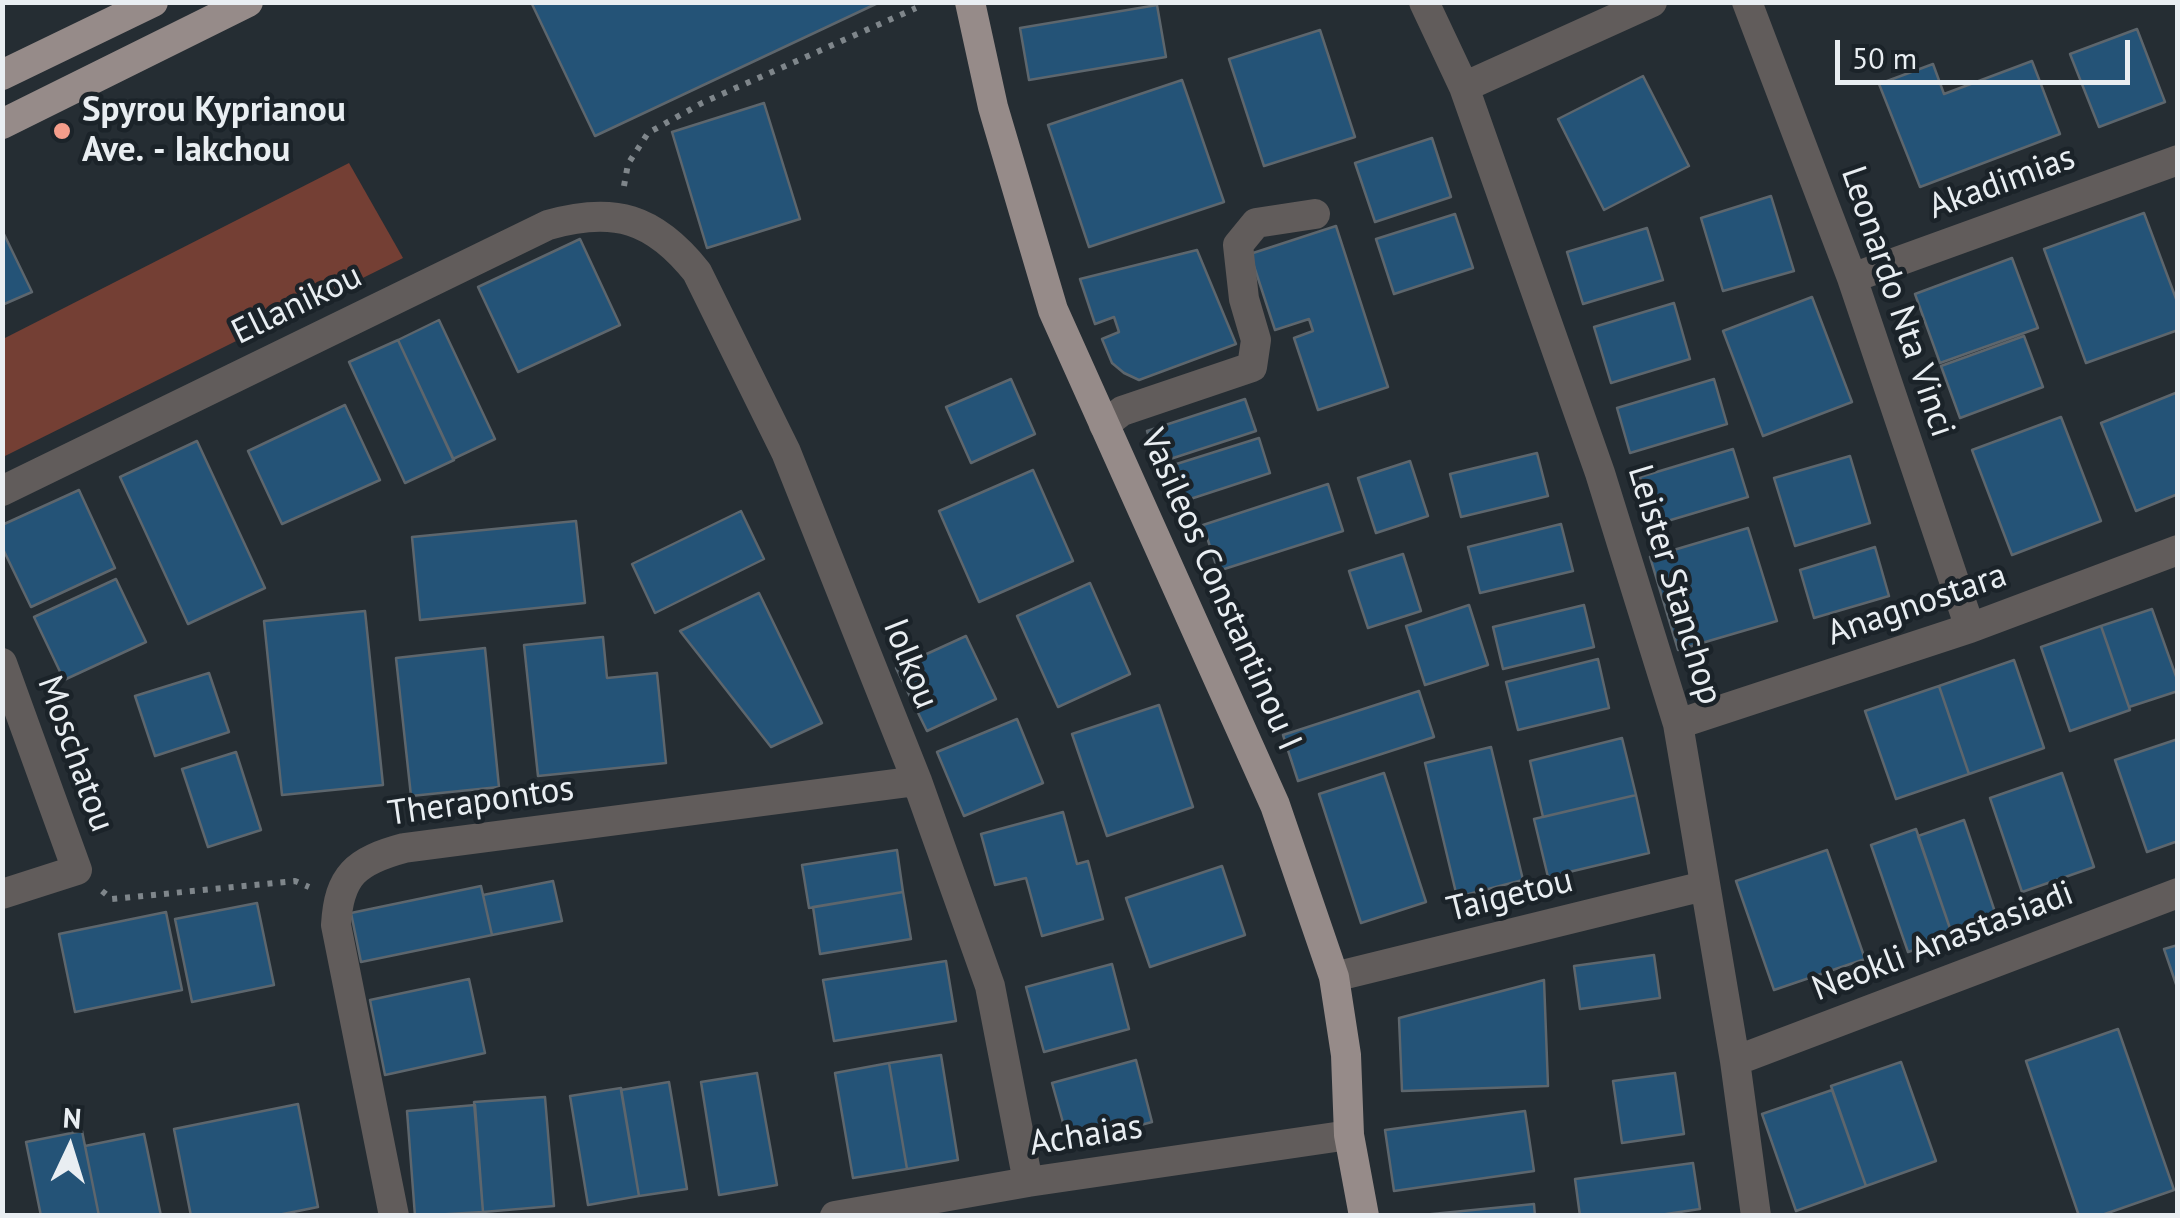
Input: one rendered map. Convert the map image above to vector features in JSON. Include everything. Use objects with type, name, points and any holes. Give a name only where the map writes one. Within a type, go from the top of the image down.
[{"type":"main road","points":[[2,75],[152,2]]},
{"type":"main road","points":[[2,124],[248,2]]},
{"type":"main road","name":"Vasileos Constantinou I","points":[[970,2],[993,108],[1052,310],[1275,805],[1334,977],[1346,1055],[1348,1135],[1364,1216]]},
{"type":"street","name":"Leister Stanchop","points":[[1424,2],[1464,87],[1600,474],[1678,724],[1735,1060],[1756,1216]]},
{"type":"street","points":[[1464,87],[1652,2]]},
{"type":"street","name":"Leonardo Nta Vinci","points":[[1748,2],[1852,278],[1970,628]]},
{"type":"street","name":"Akadimias","points":[[1852,278],[2177,161]]},
{"type":"street","points":[[1104,425],[1122,410],[1252,367],[1256,340],[1244,299],[1238,246],[1256,222],[1315,214]]},
{"type":"street","name":"Ellanikou","points":[[2,491],[548,225],[579,216],[626,219]]},
{"type":"street","name":"Iolkou","points":[[626,219],[653,230],[678,248],[705,288],[786,452],[916,781],[990,986],[1028,1182]]},
{"type":"street","name":"Anagnostara","points":[[1678,724],[1970,628],[2178,550]]},
{"type":"street","name":"Moschatou","points":[[2,663],[77,870]]},
{"type":"street","name":"Therapontos","points":[[338,900],[349,875],[375,856],[404,848],[916,781]]},
{"type":"street","points":[[2,894],[77,870]]},
{"type":"street","name":"Taigetou","points":[[1334,977],[1704,886]]},
{"type":"street","name":"Neokli Anastasiadi","points":[[1735,1060],[2178,893]]},
{"type":"street","points":[[338,900],[336,926],[394,1216]]},
{"type":"street","name":"Achaias","points":[[834,1216],[1028,1182],[1348,1135]]},
{"type":"path","points":[[626,219],[628,164],[648,133],[702,103],[916,8]]},
{"type":"path","points":[[77,870],[112,899],[295,881],[338,900]]},
{"type":"shaded area","points":[[349,163],[403,258],[3,457],[3,339]]},
{"type":"building","points":[[531,2],[880,2],[595,136]]},
{"type":"building","points":[[1157,5],[1166,57],[1029,80],[1020,28]]},
{"type":"building","points":[[2137,29],[2165,102],[2099,127],[2070,54]]},
{"type":"building","points":[[1320,30],[1355,137],[1264,166],[1229,59]]},
{"type":"building","points":[[2032,61],[2060,134],[1920,187],[1879,84],[1933,64],[1944,94]]},
{"type":"building","points":[[1643,76],[1689,166],[1604,210],[1558,119]]},
{"type":"building","points":[[1182,80],[1224,202],[1089,247],[1048,125]]},
{"type":"building","points":[[764,103],[800,219],[707,248],[672,132]]},
{"type":"building","points":[[1432,138],[1451,197],[1375,222],[1355,163]]},
{"type":"building","points":[[1771,196],[1794,271],[1723,291],[1701,218]]},
{"type":"building","points":[[2144,213],[2178,304],[2178,330],[2086,363],[2044,249]]},
{"type":"building","points":[[1455,214],[1473,268],[1394,294],[1376,239]]},
{"type":"building","points":[[1336,226],[1388,387],[1318,410],[1294,338],[1313,331],[1309,319],[1275,330],[1250,254]]},
{"type":"building","points":[[1647,228],[1663,280],[1583,304],[1567,252]]},
{"type":"building","points":[[2,230],[32,292],[2,305]]},
{"type":"building","points":[[580,239],[620,325],[518,372],[478,287]]},
{"type":"building","points":[[1197,250],[1236,344],[1139,380],[1124,373],[1112,363],[1102,339],[1119,332],[1114,317],[1095,324],[1080,279]]},
{"type":"building","points":[[2012,258],[2038,328],[1940,363],[1915,294]]},
{"type":"building","points":[[1812,297],[1852,402],[1763,436],[1723,331]]},
{"type":"building","points":[[1674,303],[1690,359],[1611,383],[1594,327]]},
{"type":"building","points":[[439,320],[495,439],[453,459],[398,340]]},
{"type":"building","points":[[2024,336],[2043,387],[1960,418],[1941,366]]},
{"type":"building","points":[[398,340],[454,460],[405,483],[349,362]]},
{"type":"building","points":[[1011,379],[1035,434],[971,463],[946,407]]},
{"type":"building","points":[[1714,379],[1727,424],[1630,453],[1617,408]]},
{"type":"building","points":[[2178,392],[2178,494],[2136,511],[2101,423]]},
{"type":"building","points":[[1245,399],[1256,431],[1158,463],[1147,431]]},
{"type":"building","points":[[345,405],[380,480],[282,524],[248,451]]},
{"type":"building","points":[[2061,417],[2101,521],[2012,555],[1972,450]]},
{"type":"building","points":[[1259,438],[1270,473],[1178,503],[1167,467]]},
{"type":"building","points":[[197,441],[265,588],[188,624],[120,477]]},
{"type":"building","points":[[1733,449],[1748,497],[1654,525],[1640,477]]},
{"type":"building","points":[[1537,453],[1548,496],[1461,517],[1450,474]]},
{"type":"building","points":[[1850,456],[1870,523],[1795,546],[1774,478]]},
{"type":"building","points":[[1410,461],[1428,516],[1376,533],[1358,478]]},
{"type":"building","points":[[1033,470],[1073,561],[979,602],[939,511]]},
{"type":"building","points":[[1328,484],[1343,531],[1218,571],[1203,525]]},
{"type":"building","points":[[79,490],[115,568],[31,607],[2,547],[2,525]]},
{"type":"building","points":[[741,511],[764,559],[655,613],[632,564]]},
{"type":"building","points":[[576,521],[585,603],[420,620],[412,537]]},
{"type":"building","points":[[1561,524],[1573,571],[1480,593],[1468,547]]},
{"type":"building","points":[[1748,528],[1777,621],[1678,650],[1650,557]]},
{"type":"building","points":[[1875,547],[1889,596],[1814,618],[1800,570]]},
{"type":"building","points":[[1403,554],[1421,611],[1368,628],[1349,571]]},
{"type":"building","points":[[116,579],[146,642],[64,680],[34,617]]},
{"type":"building","points":[[1090,583],[1130,674],[1058,707],[1017,616]]},
{"type":"building","points":[[759,593],[822,723],[771,747],[680,631]]},
{"type":"building","points":[[1469,605],[1488,665],[1425,685],[1406,626]]},
{"type":"building","points":[[1584,605],[1594,647],[1503,669],[1493,627]]},
{"type":"building","points":[[2152,609],[2178,691],[2129,707],[2101,626]]},
{"type":"building","points":[[365,611],[383,785],[282,795],[264,621]]},
{"type":"building","points":[[2101,626],[2130,710],[2070,731],[2041,647]]},
{"type":"building","points":[[966,636],[996,699],[927,731],[896,668]]},
{"type":"building","points":[[603,637],[607,678],[657,673],[666,763],[538,776],[524,645]]},
{"type":"building","points":[[485,648],[499,787],[411,796],[396,658]]},
{"type":"building","points":[[1598,659],[1609,708],[1518,730],[1506,682]]},
{"type":"building","points":[[2014,660],[2044,748],[1969,774],[1939,686]]},
{"type":"building","points":[[209,673],[229,732],[155,756],[135,696]]},
{"type":"building","points":[[1939,686],[1969,774],[1896,799],[1865,711]]},
{"type":"building","points":[[1419,691],[1434,737],[1298,781],[1283,735]]},
{"type":"building","points":[[1159,705],[1193,807],[1107,836],[1072,734]]},
{"type":"building","points":[[1017,719],[1043,783],[964,816],[937,752]]},
{"type":"building","points":[[1622,738],[1636,795],[1543,817],[1530,761]]},
{"type":"building","points":[[2178,739],[2178,841],[2147,852],[2115,760]]},
{"type":"building","points":[[1491,747],[1523,880],[1457,897],[1425,763]]},
{"type":"building","points":[[236,752],[261,830],[208,847],[182,769]]},
{"type":"building","points":[[1384,773],[1426,902],[1361,923],[1319,794]]},
{"type":"building","points":[[2062,773],[2094,867],[2022,892],[1990,798]]},
{"type":"building","points":[[1636,795],[1649,853],[1548,877],[1534,819]]},
{"type":"building","points":[[1063,812],[1077,864],[1088,861],[1103,919],[1042,936],[1026,878],[995,885],[981,834]]},
{"type":"building","points":[[1964,820],[1998,921],[1953,937],[1918,836]]},
{"type":"building","points":[[1916,829],[1953,937],[1908,952],[1871,845]]},
{"type":"building","points":[[897,850],[903,892],[809,908],[802,865]]},
{"type":"building","points":[[1827,850],[1865,959],[1774,990],[1736,881]]},
{"type":"building","points":[[1222,866],[1245,935],[1150,967],[1126,898]]},
{"type":"building","points":[[553,881],[562,921],[492,935],[483,895]]},
{"type":"building","points":[[481,886],[492,935],[361,962],[351,913]]},
{"type":"building","points":[[903,892],[911,939],[820,954],[813,907]]},
{"type":"building","points":[[257,903],[274,985],[192,1002],[175,919]]},
{"type":"building","points":[[166,912],[182,990],[75,1012],[59,934]]},
{"type":"building","points":[[2178,945],[2178,990],[2164,949]]},
{"type":"building","points":[[1654,955],[1660,998],[1580,1009],[1574,966]]},
{"type":"building","points":[[946,961],[956,1021],[834,1041],[823,980]]},
{"type":"building","points":[[1112,964],[1129,1029],[1044,1052],[1026,987]]},
{"type":"building","points":[[469,979],[485,1053],[385,1075],[370,1000]]},
{"type":"building","points":[[1544,980],[1548,1086],[1402,1091],[1399,1018]]},
{"type":"building","points":[[2118,1029],[2174,1190],[2099,1216],[2079,1216],[2026,1061]]},
{"type":"building","points":[[941,1055],[958,1160],[907,1169],[889,1063]]},
{"type":"building","points":[[1136,1060],[1152,1122],[1069,1144],[1052,1083]]},
{"type":"building","points":[[1901,1062],[1936,1161],[1866,1186],[1831,1086]]},
{"type":"building","points":[[889,1063],[907,1169],[853,1178],[835,1073]]},
{"type":"building","points":[[757,1073],[777,1185],[719,1195],[701,1082]]},
{"type":"building","points":[[1675,1073],[1684,1134],[1622,1143],[1613,1081]]},
{"type":"building","points":[[669,1082],[687,1189],[639,1196],[621,1090]]},
{"type":"building","points":[[621,1088],[639,1196],[588,1205],[570,1096]]},
{"type":"building","points":[[1832,1090],[1866,1186],[1796,1211],[1762,1114]]},
{"type":"building","points":[[545,1097],[554,1206],[483,1212],[474,1102]]},
{"type":"building","points":[[298,1104],[318,1207],[273,1216],[191,1216],[174,1129]]},
{"type":"building","points":[[475,1105],[483,1212],[415,1216],[407,1111]]},
{"type":"building","points":[[1525,1111],[1534,1171],[1394,1191],[1385,1130]]},
{"type":"building","points":[[82,1131],[99,1216],[41,1216],[26,1142]]},
{"type":"building","points":[[144,1134],[161,1216],[99,1216],[85,1146]]},
{"type":"building","points":[[1693,1163],[1700,1209],[1653,1216],[1580,1216],[1575,1179]]},
{"type":"building","points":[[1534,1204],[1535,1216],[1412,1216]]},
{"type":"place","name":"Spyrou Kyprianou Ave. - Iakchou","points":[[62,131]]}]
